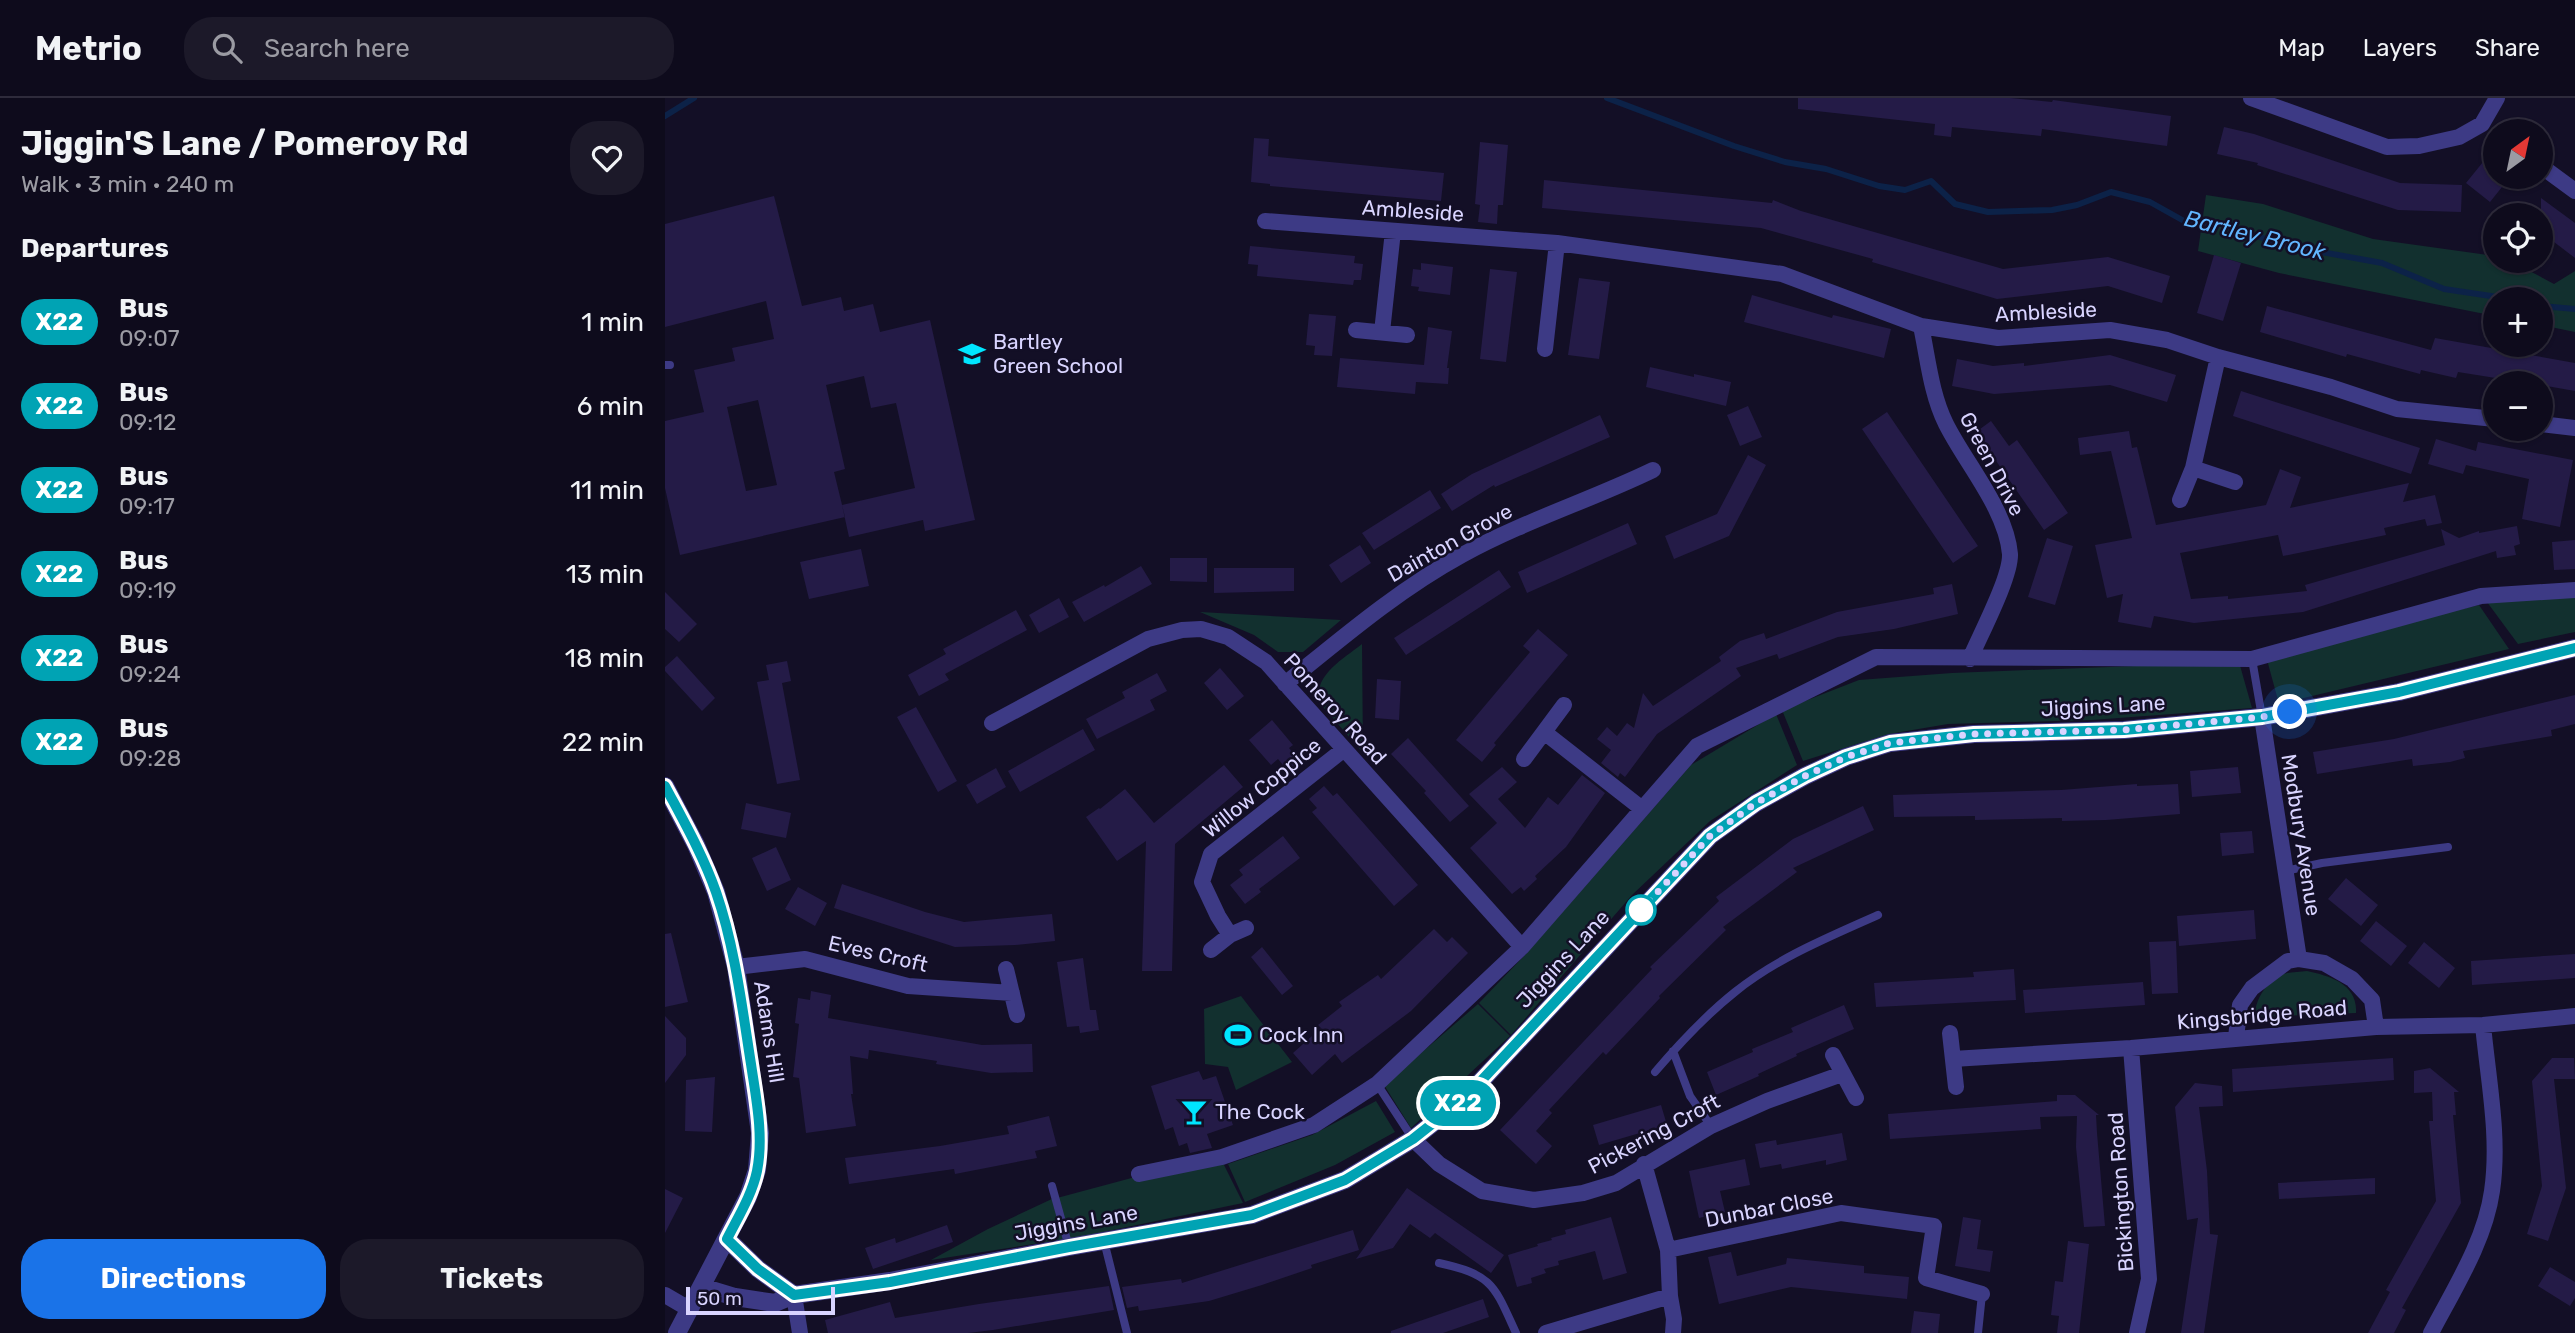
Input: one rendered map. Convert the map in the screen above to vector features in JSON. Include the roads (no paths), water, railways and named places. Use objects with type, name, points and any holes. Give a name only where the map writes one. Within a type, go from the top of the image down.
[{"type":"street","points":[[2251,98],[2387,147],[2419,146],[2459,136],[2482,124],[2497,98]]},
{"type":"street","points":[[2553,175],[2575,191]]},
{"type":"street","name":"Ambleside","points":[[1265,221],[1557,243],[1782,274],[1921,326],[1998,338],[2110,330],[2167,340],[2218,357],[2331,387],[2397,409],[2483,418]]},
{"type":"street","points":[[1382,332],[1392,231]]},
{"type":"street","points":[[1545,349],[1557,243]]},
{"type":"street","name":"Green Drive","points":[[1921,326],[1935,397],[1946,424],[2003,526],[2010,555],[2003,582],[1970,659]]},
{"type":"street","points":[[1356,330],[1407,335]]},
{"type":"street","points":[[2180,500],[2193,468],[2218,357]]},
{"type":"street","points":[[2553,425],[2575,428]]},
{"type":"street","points":[[2193,468],[2235,482]]},
{"type":"street","name":"Dainton Grove","points":[[1285,684],[1385,602],[1463,555],[1653,470]]},
{"type":"street","name":"Jiggins Lane","points":[[1139,1174],[1222,1157],[1314,1125],[1377,1084],[1523,947],[1697,746],[1876,657],[2252,659],[2481,596],[2575,590]]},
{"type":"street","name":"Pomeroy Road","points":[[992,723],[1148,639],[1182,630],[1201,629],[1228,637],[1266,662],[1343,751],[1523,947]]},
{"type":"street","name":"Jiggins Lane","points":[[702,1287],[735,1297],[775,1303],[794,1295],[890,1282],[1252,1215],[1345,1180],[1413,1139],[1466,1097],[1710,836],[1756,803],[1846,757],[1890,743],[1974,734],[2124,730],[2262,717],[2399,692],[2575,648]]},
{"type":"street","points":[[1524,759],[1564,705]]},
{"type":"street","name":"Modbury Avenue","points":[[2262,717],[2299,959]]},
{"type":"street","points":[[1544,732],[1641,808]]},
{"type":"street","name":"Willow Coppice","points":[[1230,936],[1202,882],[1211,854],[1343,751]]},
{"type":"street","name":"Adams Hill","points":[[665,786],[696,845],[716,892],[736,967],[759,1133],[757,1170],[748,1197],[677,1333]]},
{"type":"street","points":[[1211,950],[1246,928]]},
{"type":"street","name":"Eves Croft","points":[[736,967],[805,959],[908,986],[1012,993]]},
{"type":"street","points":[[2236,1037],[2240,1004],[2252,988],[2288,961],[2299,959],[2324,963],[2352,979],[2372,1000],[2376,1027]]},
{"type":"street","points":[[1006,969],[1017,1015]]},
{"type":"street","name":"Kingsbridge Road","points":[[1953,1059],[2131,1048],[2376,1027],[2483,1025],[2575,1016]]},
{"type":"street","points":[[2431,1333],[2470,1259],[2481,1233],[2492,1192],[2494,1140],[2483,1025]]},
{"type":"street","points":[[1950,1033],[1956,1087]]},
{"type":"street","name":"Bickington Road","points":[[2131,1048],[2149,1279],[2137,1333]]},
{"type":"street","points":[[1833,1055],[1856,1098]]},
{"type":"street","name":"Pickering Croft","points":[[1413,1139],[1439,1164],[1482,1191],[1534,1200],[1583,1194],[1616,1183],[1711,1126],[1767,1101],[1842,1074]]},
{"type":"street","points":[[1644,1164],[1668,1250],[1669,1296],[1674,1319],[1672,1333]]},
{"type":"street","name":"Dunbar Close","points":[[1668,1250],[1841,1213],[1934,1226],[1926,1278],[1982,1294]]},
{"type":"street","points":[[727,1239],[758,1269],[794,1295],[800,1333]]},
{"type":"street","points":[[665,1295],[689,1309]]},
{"type":"street","points":[[1546,1333],[1669,1296]]},
{"type":"lane","points":[[2252,659],[2262,717]]},
{"type":"lane","points":[[2285,871],[2322,863],[2448,847]]},
{"type":"lane","points":[[1655,1072],[1673,1051],[1736,991],[1800,950],[1878,915]]},
{"type":"lane","points":[[1673,1051],[1690,1096],[1711,1126]]},
{"type":"lane","points":[[1377,1084],[1413,1139]]},
{"type":"lane","points":[[1052,1186],[1069,1247]]},
{"type":"lane","points":[[1104,1241],[1127,1333]]},
{"type":"lane","points":[[1439,1263],[1470,1270],[1496,1289],[1516,1333]]},
{"type":"lane","points":[[1979,1333],[1982,1294]]},
{"type":"waterway","name":"Bartley Brook","points":[[665,116],[694,98]]},
{"type":"waterway","name":"Bartley Brook","points":[[1607,98],[1734,146],[1785,162],[1826,169],[1879,186],[1905,190],[1931,181],[1955,204],[1988,212],[2052,210],[2077,205],[2111,192],[2150,202],[2184,221],[2202,225],[2216,222],[2283,245],[2382,263],[2444,289],[2483,295]]},
{"type":"waterway","name":"Bartley Brook","points":[[2553,307],[2575,309]]},
{"type":"place","name":"Bartley Green School","points":[[972,354]]},
{"type":"place","name":"Cock Inn","points":[[1238,1035]]},
{"type":"place","name":"The Cock","points":[[1194,1112]]}]
